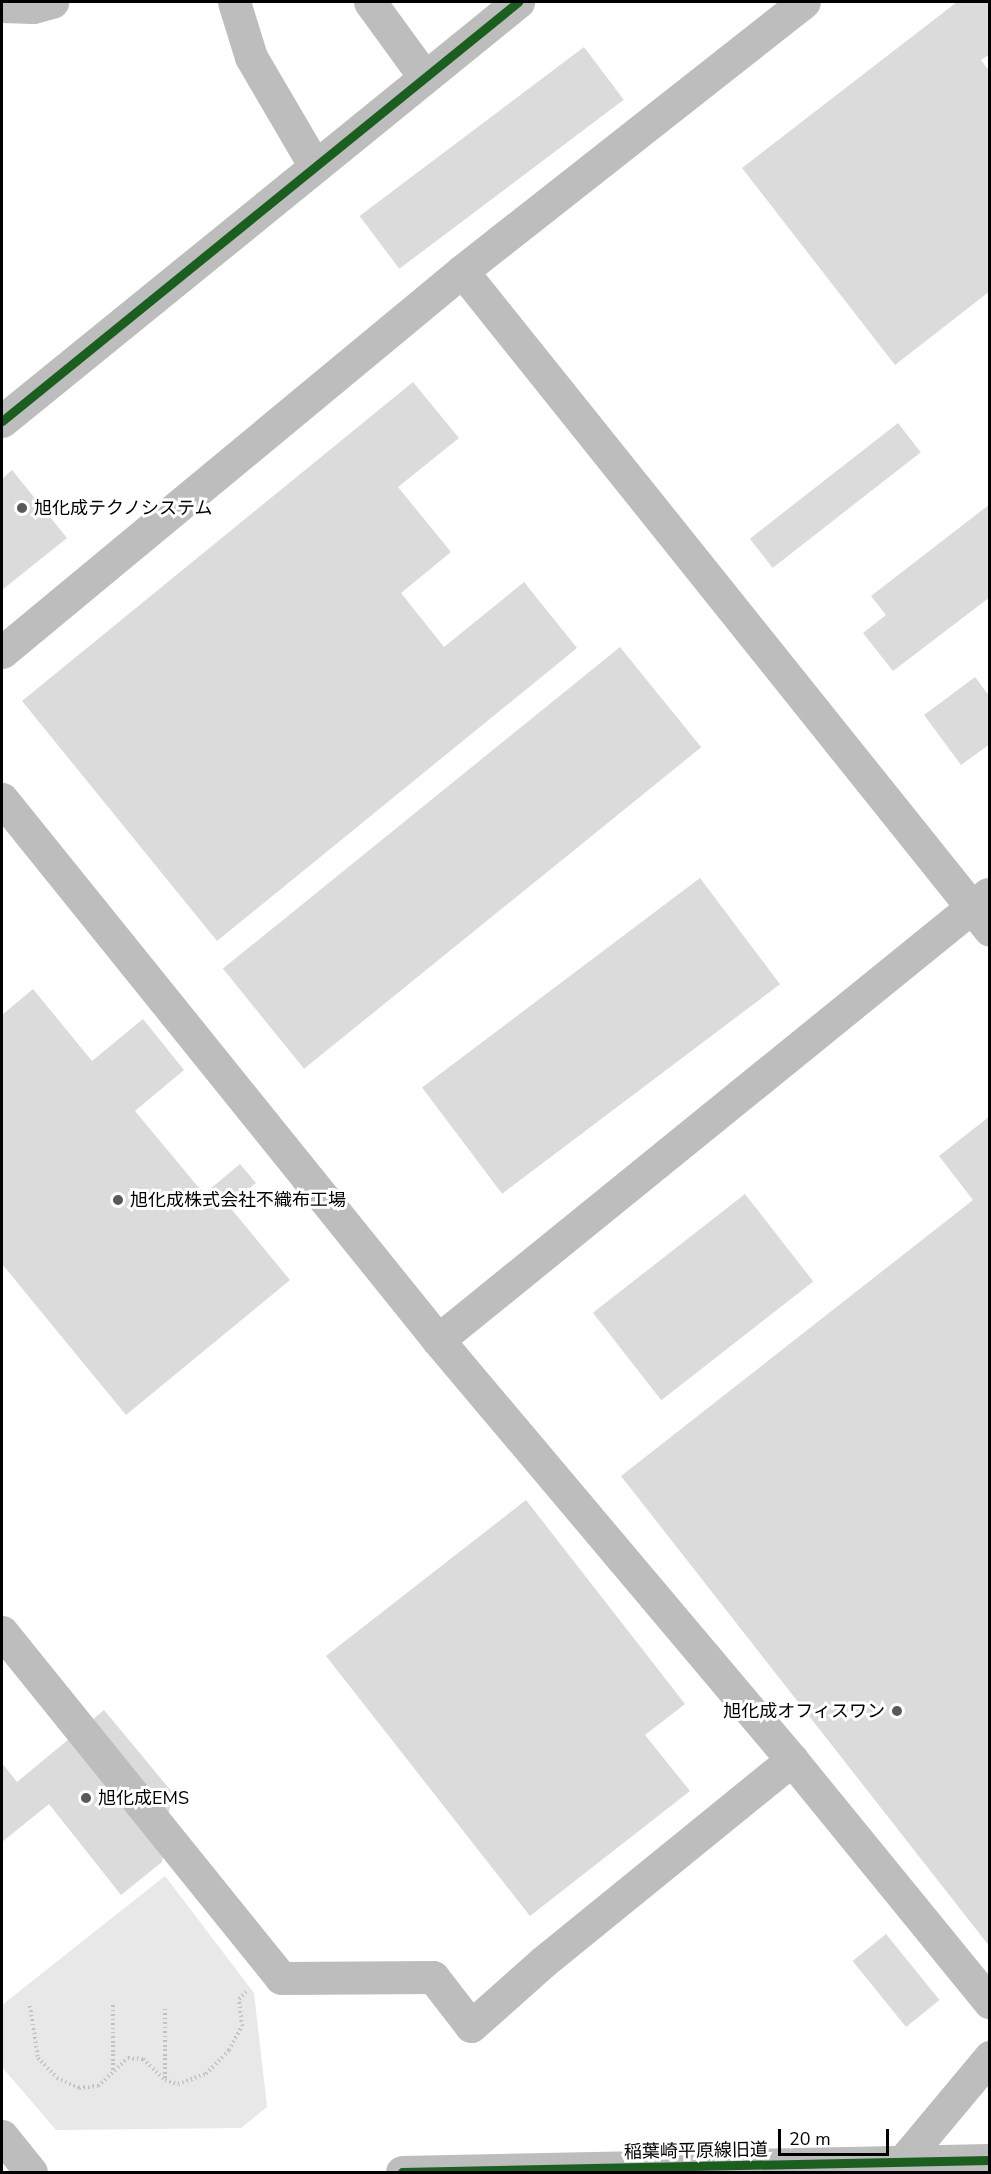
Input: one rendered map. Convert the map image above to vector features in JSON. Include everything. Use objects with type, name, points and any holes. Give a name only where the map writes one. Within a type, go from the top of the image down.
[{"type":"street","points":[[2,6],[33,7],[52,2]]},
{"type":"street","points":[[234,2],[252,57],[314,165]]},
{"type":"street","points":[[370,2],[423,75]]},
{"type":"street","points":[[2,421],[423,75],[518,2]]},
{"type":"street","points":[[2,652],[462,271],[804,2]]},
{"type":"street","points":[[438,1340],[984,910],[462,271]]},
{"type":"street","points":[[2,799],[438,1340],[792,1760],[990,2003]]},
{"type":"street","points":[[2,1632],[281,1978],[433,1977],[471,2026],[543,1962],[792,1760]]},
{"type":"street","points":[[903,2161],[990,2057]]},
{"type":"street","points":[[2,2136],[31,2172]]},
{"type":"street","name":"稲葉崎平原線旧道","points":[[402,2172],[809,2169],[903,2161],[990,2160]]},
{"type":"path","points":[[30,2006],[38,2058],[57,2078],[79,2088],[98,2086],[128,2058],[143,2059],[165,2080],[178,2084],[206,2073],[228,2050],[242,2026],[239,1999]]},
{"type":"path","points":[[113,2005],[113,2070]]},
{"type":"path","points":[[165,2009],[165,2080]]},
{"type":"shaded area","points":[[165,1876],[254,1993],[267,2107],[241,2128],[56,2130],[2,2067],[2,2005]]},
{"type":"building","points":[[957,2],[990,2],[990,54],[981,60],[990,72],[990,291],[895,365],[742,168]]},
{"type":"building","points":[[584,47],[624,100],[399,269],[360,216]]},
{"type":"building","points":[[413,382],[459,438],[398,487],[451,552],[401,593],[444,647],[524,582],[577,648],[217,941],[22,701]]},
{"type":"building","points":[[898,423],[921,452],[773,568],[750,539]]},
{"type":"building","name":"旭化成テクノシステム","points":[[12,470],[67,538],[2,590],[2,479]]},
{"type":"building","points":[[990,504],[990,597],[893,671],[863,633],[886,615],[871,596]]},
{"type":"building","points":[[620,647],[701,747],[304,1069],[223,969]]},
{"type":"building","points":[[975,677],[990,697],[990,744],[961,765],[924,715]]},
{"type":"building","points":[[700,878],[780,984],[502,1194],[422,1087]]},
{"type":"building","name":"旭化成株式会社不織布工場","points":[[33,989],[92,1061],[143,1019],[184,1070],[135,1111],[204,1194],[240,1164],[256,1183],[228,1205],[290,1280],[126,1415],[2,1264],[2,1015]]},
{"type":"building","name":"旭化成オフィスワン","points":[[990,1116],[990,1947],[621,1476],[973,1200],[939,1156]]},
{"type":"building","points":[[745,1194],[813,1281],[661,1400],[593,1313]]},
{"type":"building","points":[[526,1500],[685,1704],[645,1735],[690,1791],[530,1916],[326,1656]]},
{"type":"building","name":"旭化成EMS","points":[[104,1710],[172,1792],[162,1862],[121,1895],[49,1804],[2,1842],[2,1763],[17,1782]]},
{"type":"building","points":[[886,1934],[939,2000],[906,2027],[853,1961]]},
{"type":"cycle path","points":[[2,421],[518,2]]},
{"type":"cycle path","points":[[402,2172],[990,2160]]},
{"type":"place","name":"旭化成テクノシステム","points":[[22,508]]},
{"type":"place","name":"旭化成株式会社不織布工場","points":[[118,1200]]},
{"type":"place","name":"旭化成オフィスワン","points":[[897,1711]]},
{"type":"place","name":"旭化成EMS","points":[[86,1798]]}]
